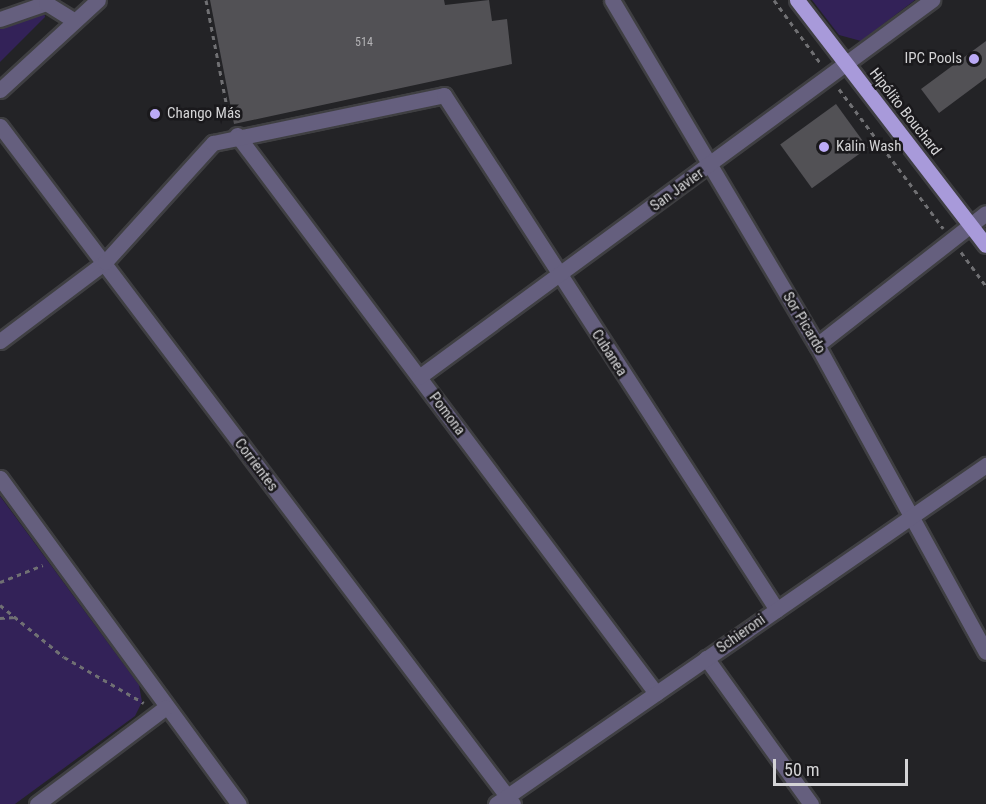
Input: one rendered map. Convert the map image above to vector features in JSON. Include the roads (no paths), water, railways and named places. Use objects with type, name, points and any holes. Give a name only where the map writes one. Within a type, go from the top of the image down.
[{"type":"main road","name":"Hipólito Bouchard","points":[[797,0],[986,245]]},
{"type":"street","points":[[0,90],[72,19],[98,0]]},
{"type":"street","name":"Sor Picardo","points":[[612,0],[817,345],[914,515],[986,652]]},
{"type":"street","name":"San Javier","points":[[420,377],[710,166],[932,0]]},
{"type":"street","points":[[0,19],[46,3],[72,19]]},
{"type":"street","name":"Cubanea","points":[[234,136],[444,95],[558,276],[777,610]]},
{"type":"street","name":"Corrientes","points":[[0,126],[105,262],[505,801]]},
{"type":"street","points":[[0,341],[105,262],[213,143],[234,136]]},
{"type":"street","name":"Pomona","points":[[234,136],[420,377],[656,693]]},
{"type":"street","points":[[817,345],[986,213]]},
{"type":"street","name":"Schieroni","points":[[505,801],[706,658],[986,465]]},
{"type":"street","points":[[0,478],[239,804]]},
{"type":"street","points":[[706,658],[811,804]]},
{"type":"street","points":[[37,804],[166,706]]},
{"type":"place","name":"IPC Pools","points":[[974,59]]},
{"type":"place","name":"Chango Más","points":[[155,114]]},
{"type":"place","name":"Kalin Wash","points":[[824,147]]}]
